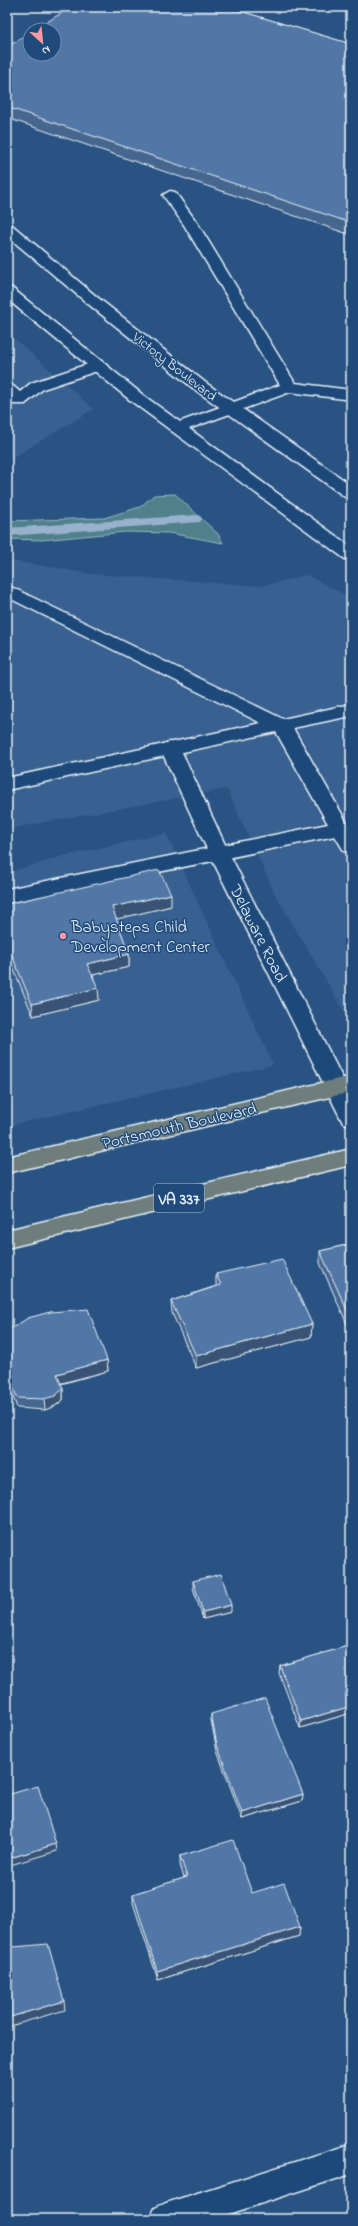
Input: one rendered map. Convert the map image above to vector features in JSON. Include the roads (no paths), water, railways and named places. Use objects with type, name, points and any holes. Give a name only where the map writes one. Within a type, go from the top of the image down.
[{"type":"main road","points":[[170,196],[191,224],[289,387]]},
{"type":"main road","name":"Victory Boulevard","points":[[7,228],[92,300],[230,408],[351,493]]},
{"type":"main road","points":[[7,291],[97,366],[177,428],[351,555]]},
{"type":"main road","points":[[7,389],[19,401],[37,386],[97,366]]},
{"type":"main road","points":[[177,428],[289,387],[351,395]]},
{"type":"main road","points":[[7,590],[282,726],[351,846]]},
{"type":"main road","points":[[7,784],[351,710]]},
{"type":"main road","name":"Delaware Road","points":[[170,748],[218,851],[344,1086],[351,1117]]},
{"type":"main road","points":[[7,896],[218,851],[340,828]]},
{"type":"main road","name":"Portsmouth Boulevard","points":[[7,1165],[344,1086]]},
{"type":"main road","name":"VA 337","points":[[7,1239],[351,1157]]},
{"type":"main road","points":[[166,2219],[351,2159]]},
{"type":"waterway","points":[[7,532],[196,519]]},
{"type":"place","name":"Babysteps Child Development Center","points":[[63,936]]}]
